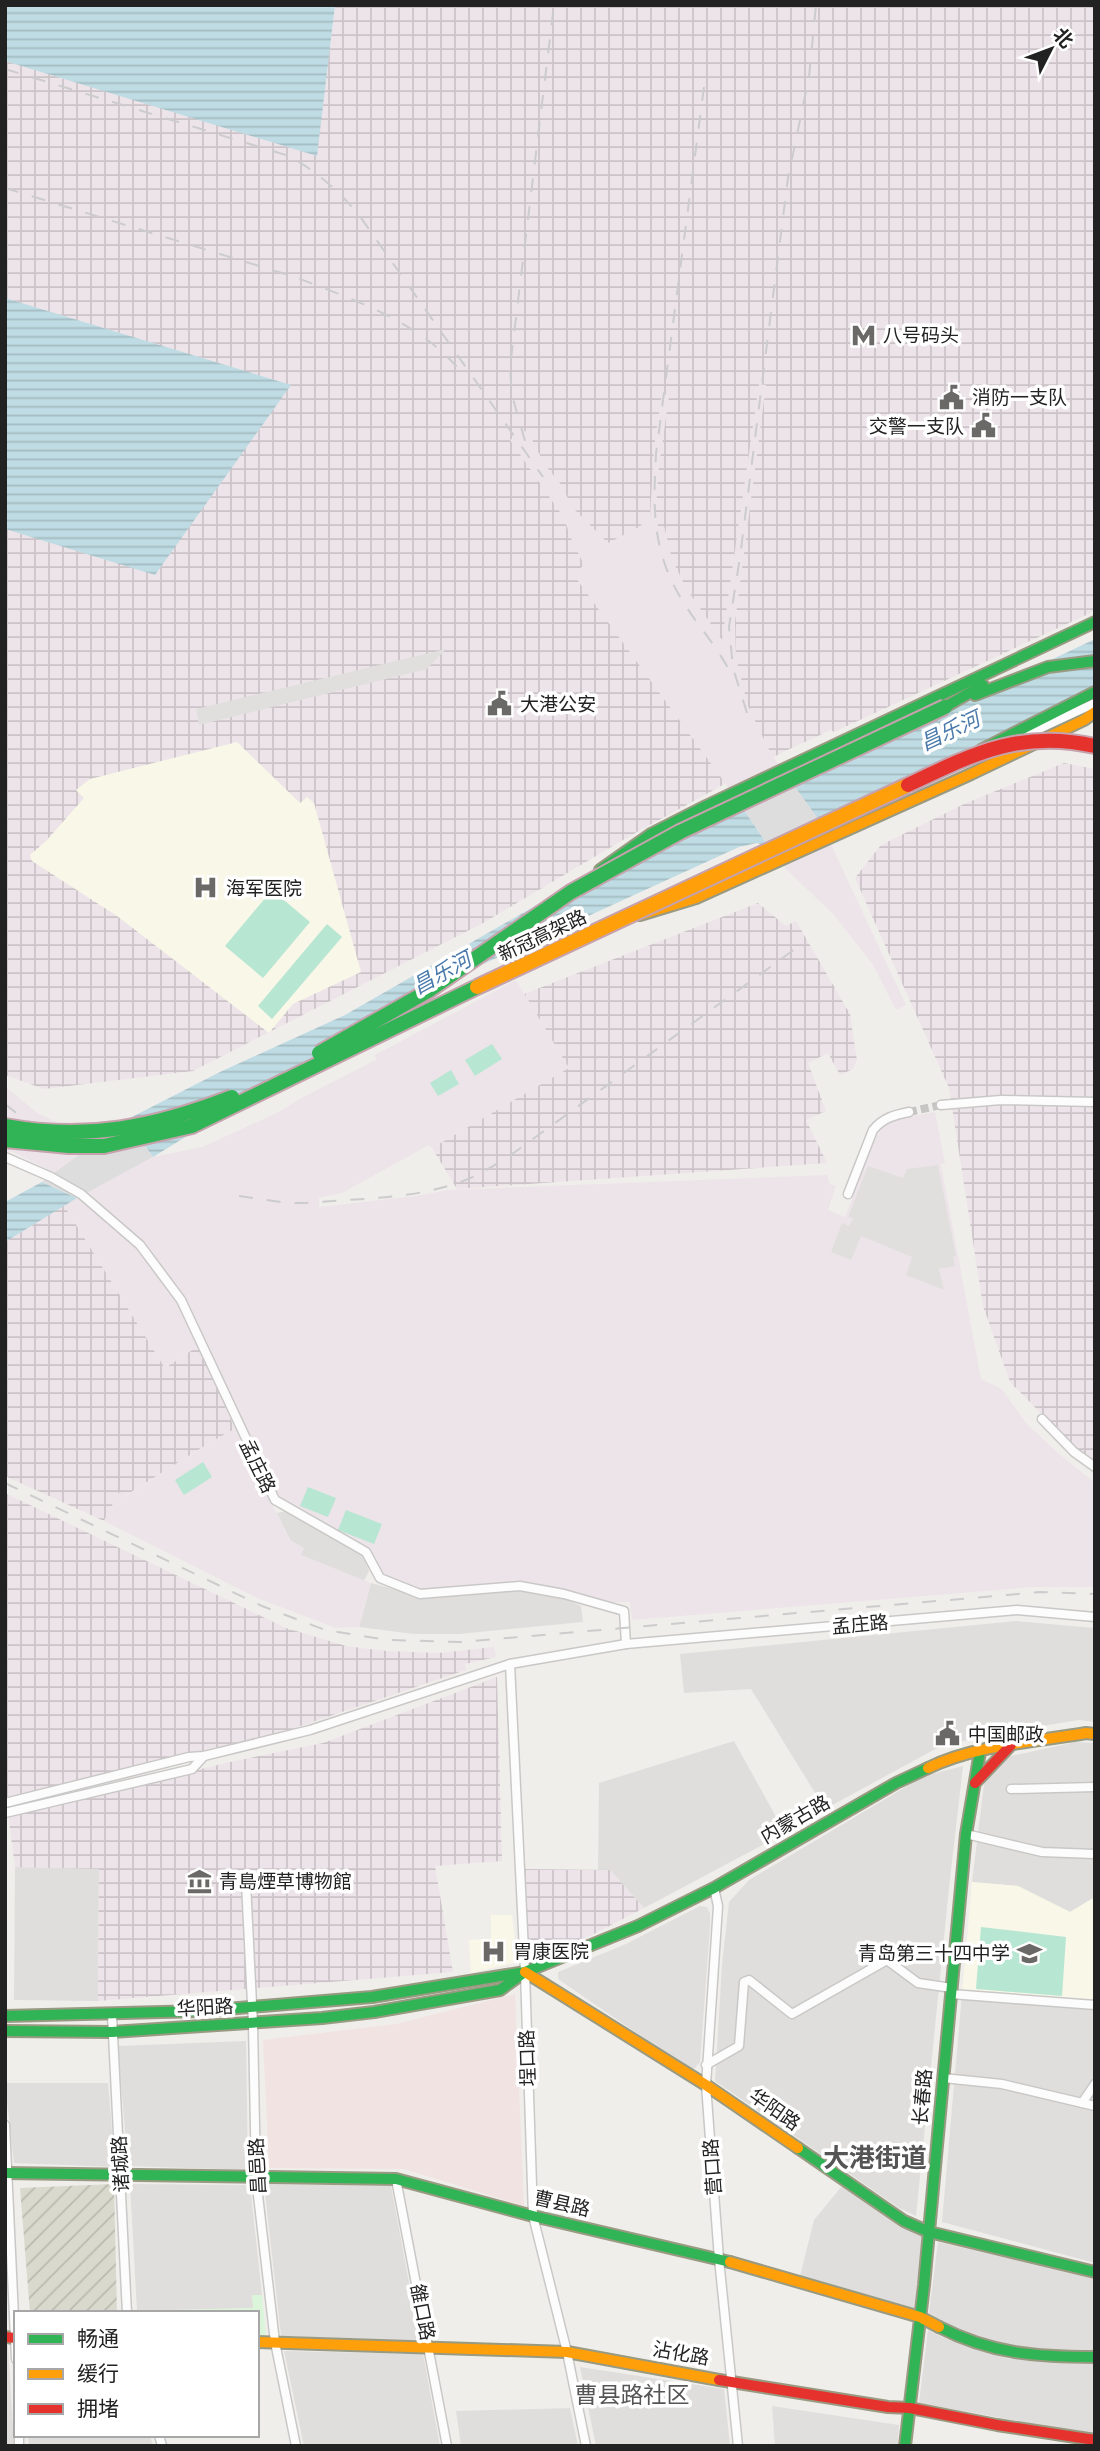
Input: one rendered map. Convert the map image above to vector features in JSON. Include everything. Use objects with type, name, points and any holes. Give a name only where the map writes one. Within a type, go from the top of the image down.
[{"type":"main road","points":[[571,892],[651,834],[1095,622]]},
{"type":"main road","points":[[945,708],[972,690],[1095,631]]},
{"type":"main road","points":[[945,708],[1048,666],[1071,661],[1095,661]]},
{"type":"main road","points":[[967,757],[1095,692]]},
{"type":"main road","name":"新冠高架路","points":[[5,1126],[31,1132],[79,1134],[125,1130],[174,1119],[231,1097],[351,1036],[428,991],[571,892],[680,832],[945,708]]},
{"type":"main road","points":[[611,924],[696,898],[971,775],[1091,716]]},
{"type":"main road","points":[[967,757],[1031,739],[1067,740],[1095,746]]},
{"type":"main road","name":"新冠高架路","points":[[5,1140],[69,1146],[104,1146],[192,1126],[374,1036],[967,757]]},
{"type":"main road","name":"内蒙古路","points":[[524,1972],[638,1926],[714,1888],[896,1783],[949,1758],[1011,1745],[1086,1733],[1095,1734]]},
{"type":"main road","points":[[974,1784],[1011,1745]]},
{"type":"main road","name":"长春路","points":[[905,2446],[929,2232],[966,1834],[980,1752]]},
{"type":"main road","name":"华阳路","points":[[5,2031],[112,2032],[253,2024],[374,2012],[500,1990],[524,1972]]},
{"type":"main road","name":"华阳路","points":[[5,2016],[112,2015],[372,1997],[524,1972],[706,2085],[904,2221],[929,2232],[1095,2272]]},
{"type":"main road","name":"曹县路","points":[[7,2173],[396,2179],[533,2216],[719,2259],[920,2318],[944,2331],[1013,2354],[1095,2357]]},
{"type":"main road","name":"沾化路","points":[[259,2342],[567,2352],[732,2382],[888,2407],[910,2408],[1095,2440]]},
{"type":"street","points":[[828,826],[1095,703]]},
{"type":"street","points":[[941,1105],[1001,1100],[1095,1102]]},
{"type":"street","points":[[848,1194],[873,1130],[880,1121],[909,1112]]},
{"type":"street","name":"孟庄路","points":[[5,1157],[51,1177],[81,1194],[140,1245],[181,1300],[275,1500],[366,1552],[380,1578],[420,1594],[520,1586],[564,1594],[624,1611],[626,1644]]},
{"type":"street","points":[[1042,1419],[1074,1452],[1095,1467]]},
{"type":"street","name":"孟庄路","points":[[5,1803],[310,1730],[510,1664],[626,1644],[1017,1610],[1095,1617]]},
{"type":"street","name":"埕口路","points":[[510,1664],[533,2216],[567,2352],[586,2446]]},
{"type":"street","name":"孟庄路","points":[[5,1814],[192,1769],[204,1756]]},
{"type":"street","points":[[1011,1789],[1095,1787]]},
{"type":"street","points":[[966,1834],[1042,1852],[1095,1854]]},
{"type":"street","name":"昌邑路","points":[[246,1883],[253,2024],[256,2178],[275,2342],[296,2446]]},
{"type":"street","name":"营口路","points":[[714,1888],[718,1906],[706,2085],[719,2259],[738,2446]]},
{"type":"street","points":[[706,2064],[739,2046],[744,1982],[749,1980],[792,2014],[887,1960],[918,1983],[951,1991],[1095,2005]]},
{"type":"street","name":"诸城路","points":[[112,2015],[127,2311]]},
{"type":"street","points":[[943,2078],[1002,2084],[1095,2106]]},
{"type":"street","points":[[1082,2103],[1095,2084]]},
{"type":"street","points":[[5,2125],[14,2317]]},
{"type":"street","name":"雒口路","points":[[396,2179],[447,2446]]},
{"type":"shaded area","points":[[335,5],[1095,5],[1095,611],[834,732],[831,730],[783,752],[628,837],[483,923],[193,1071],[44,1089],[5,1075],[5,529],[155,574],[290,385],[5,298],[5,61],[316,155]]},
{"type":"shaded area","points":[[759,384],[766,385],[735,622],[736,658],[748,706],[771,754],[821,823],[906,1005],[896,1010],[873,965],[834,915],[787,870],[769,847],[573,574],[584,565],[564,518],[510,440],[527,430],[545,465],[563,487],[571,506],[608,543],[639,527],[650,517],[654,447],[662,393],[669,396],[658,474],[658,526],[664,526],[672,559],[686,588],[722,640]]},
{"type":"shaded area","points":[[446,649],[427,669],[199,725],[196,709]]},
{"type":"shaded area","name":"海军医院","points":[[237,742],[300,803],[307,797],[314,803],[361,972],[293,1004],[269,1033],[117,916],[32,861],[30,855],[84,798],[76,790],[90,779]]},
{"type":"shaded area","points":[[1064,763],[1095,769],[1095,1462],[1074,1447],[1010,1382],[983,1306],[949,1088],[855,878],[881,845],[964,804]]},
{"type":"shaded area","points":[[758,903],[786,926],[796,921],[850,1014],[857,1060],[853,1069],[840,1075],[828,1053],[808,1063],[826,1111],[806,1120],[827,1163],[457,1189],[432,1148],[568,1068],[524,994]]},
{"type":"shaded area","points":[[516,980],[569,1068],[432,1148],[429,1145],[342,1193],[319,1198],[319,1207],[447,1190],[827,1175],[830,1184],[836,1186],[828,1210],[845,1217],[873,1143],[883,1127],[897,1119],[935,1112],[945,1163],[941,1164],[981,1379],[1002,1389],[1026,1423],[1095,1483],[1095,1587],[1035,1587],[632,1620],[630,1602],[602,1602],[525,1582],[425,1591],[386,1578],[366,1547],[282,1500],[190,1306],[143,1243],[84,1192],[49,1170],[13,1152],[5,1151],[5,1086],[37,1113],[143,1163],[153,1157],[202,1147],[275,1114],[376,1060],[375,1055]]},
{"type":"shaded area","points":[[938,1165],[956,1256],[953,1257],[955,1266],[939,1269],[944,1290],[906,1275],[912,1257],[861,1236],[851,1260],[831,1252],[842,1223],[849,1226],[853,1219],[848,1217],[868,1166],[903,1178],[907,1169]]},
{"type":"shaded area","points":[[77,1198],[135,1244],[180,1308],[198,1346],[165,1368],[64,1205]]},
{"type":"shaded area","points":[[64,1205],[165,1368],[198,1346],[235,1429],[123,1497],[119,1493],[104,1521],[5,1476],[5,1242]]},
{"type":"shaded area","points":[[235,1429],[290,1540],[304,1548],[301,1555],[371,1583],[359,1627],[336,1628],[257,1598],[104,1521],[119,1492],[124,1497]]},
{"type":"shaded area","points":[[5,1493],[286,1628],[346,1646],[386,1651],[439,1653],[494,1647],[496,1657],[465,1664],[466,1670],[280,1733],[5,1798]]},
{"type":"shaded area","points":[[286,1511],[363,1555],[369,1571],[364,1581],[301,1555],[290,1540],[277,1513]]},
{"type":"shaded area","points":[[371,1583],[424,1597],[520,1591],[565,1599],[581,1606],[583,1622],[459,1634],[414,1634],[359,1627]]},
{"type":"shaded area","points":[[1016,1621],[1095,1628],[1095,1722],[1079,1720],[941,1746],[825,1809],[751,1689],[684,1693],[680,1654]]},
{"type":"shaded area","points":[[497,1677],[502,1861],[435,1866],[453,1972],[98,2001],[99,1869],[15,1867],[8,1815],[230,1762],[323,1743]]},
{"type":"shaded area","points":[[734,1741],[785,1833],[644,1908],[610,1870],[598,1870],[599,1783]]},
{"type":"shaded area","points":[[1076,1742],[1095,1743],[1095,1897],[1070,1912],[1018,1886],[972,1882],[985,1776],[1002,1758]]},
{"type":"shaded area","points":[[963,1766],[916,2216],[899,2208],[715,2081],[722,1965],[729,1902],[749,1880],[924,1776]]},
{"type":"shaded area","points":[[15,1867],[99,1868],[98,2001],[14,2000]]},
{"type":"shaded area","points":[[524,1869],[610,1870],[644,1908],[590,1936],[528,1959]]},
{"type":"shaded area","name":"青岛第三十四中学","points":[[972,1882],[1018,1886],[1070,1912],[1095,1897],[1095,2005],[962,1994]]},
{"type":"shaded area","points":[[700,1906],[707,1907],[710,1913],[710,1927],[700,2062],[694,2069],[686,2067],[558,1979],[558,1972],[626,1944]]},
{"type":"shaded area","name":"胃康医院","points":[[491,1915],[512,1915],[517,1962],[471,1973],[469,1940],[491,1939]]},
{"type":"shaded area","points":[[515,1994],[524,2206],[404,2169],[269,2168],[263,2040],[396,2024]]},
{"type":"shaded area","points":[[962,1994],[1095,2005],[1095,2263],[942,2222]]},
{"type":"shaded area","points":[[246,2041],[248,2170],[128,2166],[118,2046]]},
{"type":"shaded area","points":[[5,2083],[108,2083],[115,2167],[14,2163]]},
{"type":"shaded area","points":[[114,2184],[117,2311],[30,2311],[20,2188]]},
{"type":"shaded area","points":[[130,2184],[250,2185],[262,2295],[252,2295],[254,2308],[137,2311]]},
{"type":"shaded area","points":[[264,2184],[391,2186],[420,2341],[281,2336]]},
{"type":"shaded area","points":[[842,2186],[901,2228],[923,2235],[914,2308],[800,2276],[814,2220]]},
{"type":"shaded area","points":[[938,2242],[1095,2279],[1095,2350],[1010,2349],[949,2326],[929,2313]]},
{"type":"shaded area","points":[[928,2330],[944,2338],[1009,2359],[1095,2361],[1095,2435],[919,2403]]},
{"type":"shaded area","points":[[5,2345],[8,2345],[14,2446],[5,2446]]},
{"type":"shaded area","points":[[284,2351],[423,2354],[440,2446],[304,2446]]},
{"type":"shaded area","points":[[580,2367],[724,2389],[730,2446],[596,2446]]},
{"type":"shaded area","points":[[772,2406],[899,2425],[898,2446],[775,2446]]},
{"type":"shaded area","points":[[570,2408],[578,2446],[461,2446],[456,2411]]},
{"type":"shaded area","points":[[28,2437],[151,2437],[153,2446],[29,2446]]},
{"type":"green space","points":[[272,890],[310,922],[263,978],[225,946]]},
{"type":"green space","points":[[327,924],[342,937],[272,1019],[258,1006]]},
{"type":"green space","points":[[492,1044],[502,1059],[475,1076],[465,1060]]},
{"type":"green space","points":[[451,1070],[459,1084],[438,1096],[430,1083]]},
{"type":"green space","points":[[203,1462],[212,1477],[184,1495],[175,1480]]},
{"type":"green space","points":[[308,1487],[336,1498],[328,1517],[300,1506]]},
{"type":"green space","points":[[346,1510],[382,1524],[374,1544],[338,1530]]},
{"type":"green space","points":[[981,1927],[1066,1937],[1062,1996],[976,1989]]},
{"type":"green space","points":[[252,2295],[262,2295],[266,2334],[262,2338],[259,2338],[259,2311],[137,2311],[253,2308]]},
{"type":"water","points":[[5,5],[335,5],[317,156],[5,61]]},
{"type":"water","points":[[5,298],[291,385],[155,575],[5,529]]},
{"type":"water","name":"昌乐河","points":[[1095,639],[1095,694],[821,823],[792,783]]},
{"type":"water","name":"昌乐河","points":[[742,807],[769,847],[757,843],[739,847],[468,971],[309,1061],[153,1157],[126,1120],[220,1072],[345,1015],[589,875]]},
{"type":"water","points":[[42,1182],[77,1198],[5,1242],[5,1202]]},
{"type":"pier","points":[[792,783],[821,823],[769,847],[742,807]]},
{"type":"pier","points":[[126,1120],[153,1157],[77,1198],[42,1182]]},
{"type":"tunnel","points":[[909,1112],[941,1105]]},
{"type":"railway","points":[[525,441],[512,395],[510,367],[554,5]]},
{"type":"railway","points":[[747,713],[733,668],[729,627],[788,178],[809,77],[816,5]]},
{"type":"railway","points":[[5,69],[289,156],[318,175],[359,215],[543,477]]},
{"type":"railway","points":[[704,87],[656,454],[655,511],[660,547],[672,582],[730,672]]},
{"type":"railway","points":[[5,188],[295,277],[338,294],[382,313],[422,336],[457,367]]},
{"type":"railway","points":[[239,1196],[287,1203],[365,1199],[425,1192],[470,1178],[515,1152],[795,949]]},
{"type":"railway","points":[[5,1104],[49,1134]]},
{"type":"railway","points":[[5,1483],[262,1606],[325,1630],[388,1640],[461,1642],[1040,1592],[1095,1594]]},
{"type":"traffic: fast","points":[[600,870],[651,834],[706,806],[1095,622]]},
{"type":"traffic: fast","points":[[975,695],[1048,667],[1095,661]]},
{"type":"traffic: fast","points":[[945,707],[983,685]]},
{"type":"traffic: fast","points":[[981,750],[1095,692]]},
{"type":"traffic: fast","points":[[319,1053],[428,991],[571,892],[680,832],[945,707]]},
{"type":"traffic: fast","points":[[5,1140],[69,1146],[104,1146],[192,1126],[477,987]]},
{"type":"traffic: fast","points":[[5,1126],[64,1132],[120,1128],[176,1116],[232,1097]]},
{"type":"traffic: fast","points":[[905,2446],[924,2285],[966,1834],[980,1752]]},
{"type":"traffic: fast","points":[[5,2016],[202,2011],[372,1997],[525,1972],[638,1926],[714,1888],[896,1783],[928,1768]]},
{"type":"traffic: fast","points":[[5,2031],[112,2032],[322,2018],[374,2012],[500,1990],[522,1974]]},
{"type":"traffic: fast","points":[[798,2148],[904,2221],[929,2232],[1095,2272]]},
{"type":"traffic: fast","points":[[5,2173],[396,2179],[533,2216],[730,2262]]},
{"type":"traffic: fast","points":[[939,2327],[978,2343],[1015,2352],[1095,2357]]},
{"type":"traffic: slow","points":[[640,915],[696,898],[971,774],[1084,720],[1095,712]]},
{"type":"traffic: slow","points":[[477,987],[908,785]]},
{"type":"traffic: slow","points":[[928,1768],[985,1749],[1086,1733],[1095,1734]]},
{"type":"traffic: slow","points":[[525,1972],[706,2085],[798,2148]]},
{"type":"traffic: slow","points":[[730,2262],[920,2317],[939,2327]]},
{"type":"traffic: slow","points":[[259,2342],[567,2352],[719,2380]]},
{"type":"traffic: jam","points":[[908,785],[954,763],[1020,743],[1044,741],[1095,746]]},
{"type":"traffic: jam","points":[[975,1783],[1011,1745]]},
{"type":"traffic: jam","points":[[5,2337],[14,2338]]},
{"type":"traffic: jam","points":[[719,2380],[888,2407],[910,2408],[1095,2440]]},
{"type":"place","name":"八号码头","points":[[863,335]]},
{"type":"place","name":"消防一支队","points":[[952,397]]},
{"type":"place","name":"交警一支队","points":[[984,426]]},
{"type":"place","name":"大港公安","points":[[500,704]]},
{"type":"place","name":"海军医院","points":[[206,888]]},
{"type":"place","name":"中国邮政","points":[[948,1734]]},
{"type":"place","name":"青島煙草博物館","points":[[199,1881]]},
{"type":"place","name":"胃康医院","points":[[493,1951]]},
{"type":"place","name":"青岛第三十四中学","points":[[1030,1953]]},
{"type":"district","name":"大港街道","points":[[875,2158]]},
{"type":"district","name":"曹县路社区","points":[[632,2395]]}]
